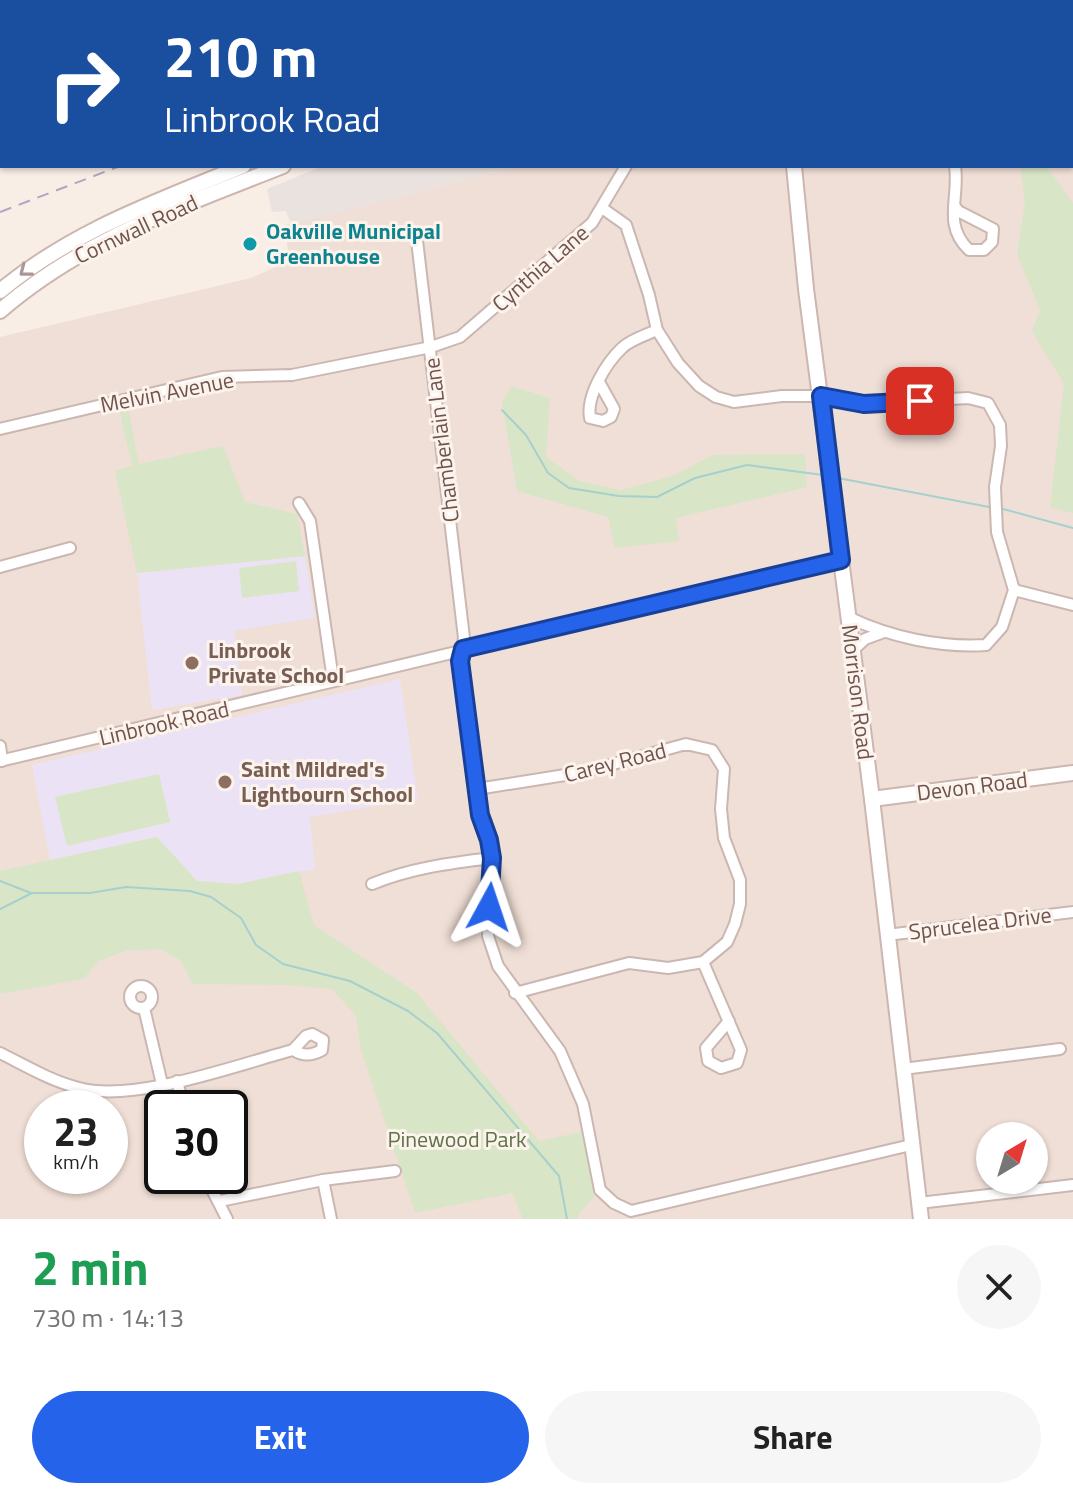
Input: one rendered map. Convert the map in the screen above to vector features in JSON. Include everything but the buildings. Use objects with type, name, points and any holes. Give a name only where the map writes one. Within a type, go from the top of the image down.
[{"type":"street","name":"Cornwall Road","points":[[0,291],[29,267],[79,236],[238,168]]},
{"type":"street","name":"Cornwall Road","points":[[0,311],[53,269],[85,250],[278,168]]},
{"type":"street","name":"Cynthia Lane","points":[[431,347],[460,337],[592,223],[625,168]]},
{"type":"street","name":"Morrison Road","points":[[794,168],[806,289],[872,799],[921,1219]]},
{"type":"street","points":[[954,205],[958,211],[993,229],[992,242],[984,250],[969,250],[958,239],[953,220],[955,168]]},
{"type":"street","points":[[602,208],[626,225],[657,330],[678,363],[699,386],[716,397],[734,402],[782,396],[821,396],[864,404],[968,398],[988,403],[1000,425],[1001,446],[995,487],[997,532],[1014,590],[1002,627],[986,645],[958,646],[884,632],[848,617]]},
{"type":"street","name":"Chamberlain Lane","points":[[416,232],[464,638],[460,661],[480,815],[492,858],[488,936],[498,966],[560,1051],[583,1104],[600,1190],[614,1203],[631,1211],[911,1145]]},
{"type":"street","points":[[599,382],[623,346],[657,330]]},
{"type":"street","name":"Melvin Avenue","points":[[0,429],[222,377],[292,375],[431,347]]},
{"type":"street","points":[[299,503],[310,521],[333,680]]},
{"type":"street","points":[[0,567],[70,548]]},
{"type":"street","name":"Linbrook Road","points":[[1,761],[841,560]]},
{"type":"street","points":[[1014,590],[1073,605]]},
{"type":"street","points":[[853,650],[865,639],[884,632]]},
{"type":"street","name":"Carey Road","points":[[477,789],[584,772],[686,744],[712,750],[724,769],[721,809],[724,838],[740,880],[740,904],[727,942],[703,962]]},
{"type":"street","points":[[0,746],[1,761]]},
{"type":"street","name":"Devon Road","points":[[872,799],[1073,773]]},
{"type":"street","points":[[372,884],[398,873],[492,858]]},
{"type":"street","name":"Sprucelea Drive","points":[[887,935],[1073,912]]},
{"type":"street","points":[[515,993],[629,963],[668,968],[703,962],[729,1021],[741,1054],[737,1063],[721,1068],[708,1061],[706,1048],[729,1021]]},
{"type":"street","points":[[144,1008],[162,1084]]},
{"type":"street","points":[[903,1069],[1060,1049]]},
{"type":"street","points":[[0,1053],[49,1079],[82,1090],[114,1091],[177,1081],[293,1050]]},
{"type":"street","points":[[177,1081],[179,1090]]},
{"type":"street","points":[[220,1201],[323,1180],[395,1171]]},
{"type":"street","points":[[323,1180],[331,1219]]},
{"type":"street","points":[[919,1203],[1073,1185]]},
{"type":"street","points":[[216,1194],[227,1219]]},
{"type":"shaded area","points":[[318,168],[511,168],[291,224],[286,211],[272,212],[267,189]]},
{"type":"shaded area","points":[[511,168],[1073,168],[1073,1219],[0,1219],[0,337],[251,278],[289,261],[285,225]]},
{"type":"shaded area","name":"Linbrook Private School","points":[[305,556],[315,618],[234,631],[242,695],[152,710],[137,573]]},
{"type":"shaded area","name":"Saint Mildred's Lightbourn School","points":[[400,679],[418,799],[310,817],[315,869],[238,884],[197,881],[157,837],[50,860],[32,765]]},
{"type":"green space","points":[[1020,168],[1047,168],[1073,203],[1073,513],[1050,507],[1064,384],[1032,331],[1040,310],[1017,254],[1025,201]]},
{"type":"green space","points":[[511,386],[550,398],[546,457],[579,481],[620,490],[673,476],[712,455],[805,454],[807,487],[676,518],[679,541],[615,548],[608,517],[517,491],[502,403]]},
{"type":"green space","points":[[128,407],[139,464],[223,446],[245,502],[297,514],[305,556],[137,573],[115,471],[132,466],[119,409]]},
{"type":"green space","points":[[296,561],[299,591],[242,598],[239,568]]},
{"type":"green space","points":[[159,774],[170,822],[67,846],[55,797]]},
{"type":"green space","name":"Pinewood Park","points":[[157,837],[197,881],[238,884],[299,871],[314,925],[417,993],[539,1141],[585,1131],[595,1196],[578,1219],[523,1219],[512,1193],[415,1213],[361,1050],[356,1016],[332,989],[193,984],[180,960],[160,949],[125,951],[99,961],[83,979],[0,994],[0,871]]},
{"type":"waterway","points":[[502,410],[526,435],[548,473],[569,488],[619,496],[657,497],[695,478],[747,465],[823,475]]},
{"type":"waterway","points":[[838,478],[989,507]]},
{"type":"waterway","points":[[1003,509],[1073,528]]},
{"type":"waterway","points":[[0,881],[31,893]]},
{"type":"waterway","points":[[0,909],[32,893],[90,893],[126,887],[190,891],[211,897],[241,918],[256,945],[283,964],[350,981],[408,1011],[437,1033],[559,1176],[567,1219]]},
{"type":"railway","points":[[0,212],[115,168]]},
{"type":"place","name":"Oakville Municipal Greenhouse","points":[[250,244]]},
{"type":"place","name":"Linbrook Private School","points":[[192,663]]},
{"type":"place","name":"Saint Mildred's Lightbourn School","points":[[225,782]]},
{"type":"route","points":[[489,907],[492,858],[480,815],[460,661],[463,649],[841,560],[821,396],[864,404],[920,401]]}]
